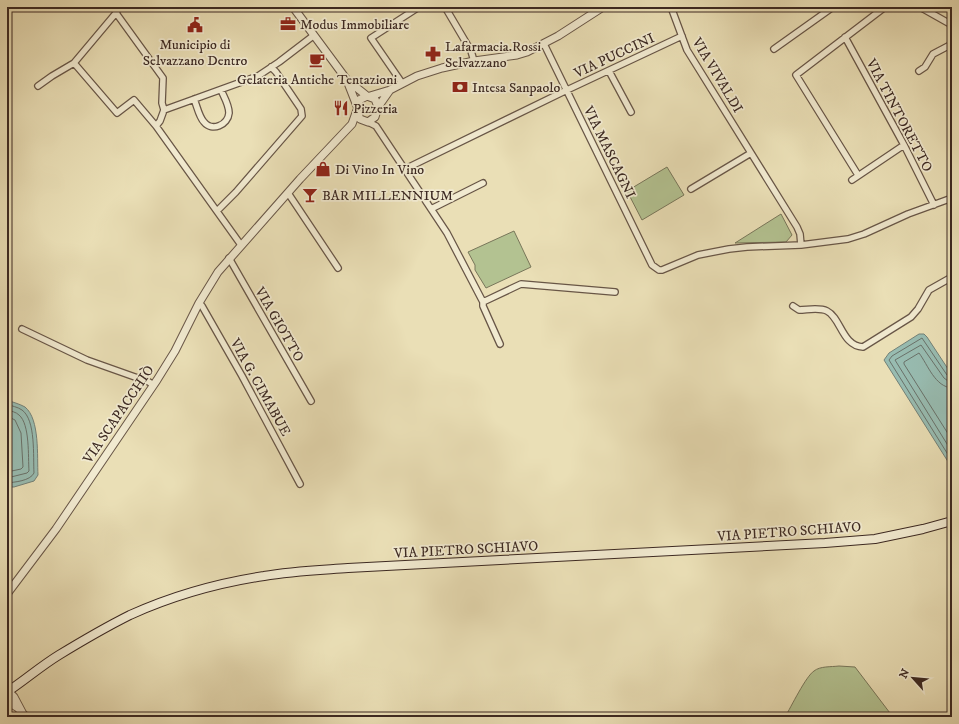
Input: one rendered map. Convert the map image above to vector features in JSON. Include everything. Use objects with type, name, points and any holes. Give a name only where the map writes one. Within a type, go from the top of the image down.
[{"type":"main road","name":"VIA PIETRO SCHIAVO","points":[[8,691],[59,655],[131,615],[198,591],[232,582],[264,576],[304,570],[825,543],[875,539],[923,530],[952,521]]},
{"type":"street","points":[[293,7],[347,80],[368,96],[375,99],[378,107]]},
{"type":"street","points":[[402,83],[371,38],[419,7]]},
{"type":"street","points":[[445,7],[471,51],[474,61]]},
{"type":"street","points":[[357,108],[359,100],[390,90],[416,76],[442,68],[474,61],[517,55],[544,44],[603,7]]},
{"type":"street","name":"VIA VIVALDI","points":[[671,7],[687,50],[797,227],[800,234],[801,245]]},
{"type":"street","points":[[774,49],[833,7]]},
{"type":"street","points":[[858,175],[796,75],[885,7]]},
{"type":"street","points":[[920,7],[952,25]]},
{"type":"street","points":[[38,86],[74,63],[117,10],[163,78],[162,103],[164,110],[160,121],[156,126]]},
{"type":"street","points":[[164,110],[258,76],[313,36]]},
{"type":"street","name":"VIA PUCCINI","points":[[405,170],[567,90],[682,36]]},
{"type":"street","name":"VIA TINTORETTO","points":[[844,37],[904,145],[934,205]]},
{"type":"street","name":"VIA MASCAGNI","points":[[544,44],[652,265],[657,269],[662,270],[698,255],[729,249],[801,245]]},
{"type":"street","points":[[919,71],[925,67],[933,54],[952,44]]},
{"type":"street","points":[[74,63],[118,113],[134,100],[156,126],[241,245]]},
{"type":"street","points":[[217,211],[236,192],[302,116],[301,109],[271,67]]},
{"type":"street","points":[[608,71],[631,112]]},
{"type":"street","points":[[347,80],[357,108],[358,116],[376,126],[447,233],[483,302],[483,306],[500,344]]},
{"type":"street","points":[[194,100],[202,121],[209,127],[215,127],[227,120],[229,114],[229,108],[221,90]]},
{"type":"street","points":[[376,126],[378,107],[390,90]]},
{"type":"street","name":"VIA SCAPACCHIÒ","points":[[7,594],[56,529],[154,385],[175,351],[212,281],[229,258],[352,123],[357,108]]},
{"type":"street","points":[[352,123],[367,121],[376,117]]},
{"type":"street","points":[[852,180],[904,145]]},
{"type":"street","points":[[691,189],[751,153]]},
{"type":"street","points":[[431,208],[483,183]]},
{"type":"street","points":[[288,193],[338,268]]},
{"type":"street","points":[[801,245],[848,239],[864,234],[891,221],[952,198]]},
{"type":"street","name":"VIA GIOTTO","points":[[229,258],[311,401]]},
{"type":"street","points":[[793,306],[799,310],[821,309],[827,311],[847,338],[857,347],[863,347],[911,317],[918,309],[929,290],[952,277]]},
{"type":"street","points":[[483,302],[521,284],[615,292]]},
{"type":"street","name":"VIA G. CIMABUE","points":[[199,304],[202,306],[238,369],[300,484]]},
{"type":"street","points":[[22,329],[87,360],[154,385]]},
{"type":"street","points":[[18,703],[18,689],[22,681]]},
{"type":"street","points":[[8,691],[12,694],[24,714]]},
{"type":"street","points":[[7,701],[24,714]]},
{"type":"green space","points":[[667,167],[684,195],[642,220],[627,191]]},
{"type":"green space","points":[[781,214],[792,235],[786,242],[735,243]]},
{"type":"green space","points":[[514,231],[531,267],[486,288],[475,270],[475,265],[468,252]]},
{"type":"green space","points":[[839,666],[855,667],[893,717],[785,717],[803,685],[814,671],[819,668]]},
{"type":"water","points":[[919,334],[924,334],[927,337],[952,375],[952,468],[884,360],[889,353]]},
{"type":"water","points":[[7,400],[25,407],[30,413],[37,439],[38,475],[34,481],[14,487],[7,487]]},
{"type":"place","name":"Modus Immobiliare","points":[[288,24]]},
{"type":"place","name":"Municipio di Selvazzano Dentro","points":[[195,25]]},
{"type":"place","name":"Lafarmacia.Rossi Selvazzano","points":[[433,54]]},
{"type":"place","name":"Gelateria Antiche Tentazioni","points":[[317,60]]},
{"type":"place","name":"Intesa Sanpaolo","points":[[460,87]]},
{"type":"place","name":"Pizzeria","points":[[341,108]]},
{"type":"place","name":"Di Vino In Vino","points":[[323,169]]},
{"type":"place","name":"BAR MILLENNIUM","points":[[310,195]]}]
